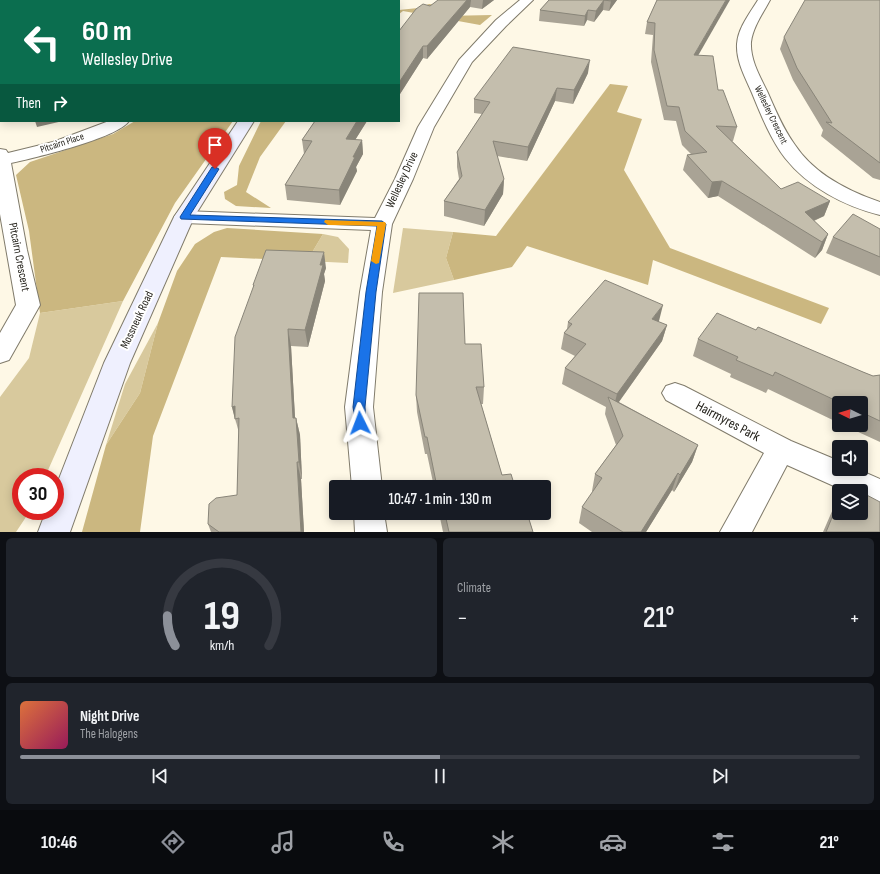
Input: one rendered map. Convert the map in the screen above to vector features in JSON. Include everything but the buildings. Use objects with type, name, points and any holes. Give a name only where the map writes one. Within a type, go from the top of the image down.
[{"type":"street","name":"Wellesley Drive","points":[[382,224],[404,179],[426,127],[466,60],[501,23],[527,0]]},
{"type":"street","name":"Wellesley Crescent","points":[[764,0],[744,42],[744,59],[778,132],[790,152],[803,168],[830,186],[880,209]]},
{"type":"street","name":"Pitcairn Place","points":[[1,157],[59,146],[113,126],[119,122]]},
{"type":"street","name":"Mossneuk Road","points":[[54,532],[117,363],[184,217],[245,122]]},
{"type":"street","name":"Pitcairn Crescent","points":[[0,354],[28,305],[16,250],[1,157]]},
{"type":"street","points":[[184,217],[382,224],[371,292],[359,407],[366,480]]},
{"type":"street","name":"Hairmyres Park","points":[[675,393],[781,449],[880,493]]},
{"type":"street","points":[[736,532],[781,449]]},
{"type":"street","points":[[370,520],[371,532]]},
{"type":"shaded area","points":[[429,4],[438,5],[444,16],[492,15],[480,25],[403,11],[400,13],[400,10],[418,8]]},
{"type":"shaded area","points":[[610,84],[628,86],[617,112],[642,119],[624,170],[670,248],[829,308],[821,324],[653,260],[648,285],[527,246],[512,267],[454,280],[446,258],[453,232],[496,236]]},
{"type":"shaded area","points":[[133,122],[232,122],[175,203],[123,301],[40,313],[29,231],[16,175],[30,162],[113,134]]},
{"type":"shaded area","points":[[261,122],[285,122],[260,157],[246,192],[271,208],[236,206],[225,199],[224,192],[237,185],[239,166]]},
{"type":"shaded area","points":[[227,228],[323,234],[307,261],[221,257],[153,436],[140,532],[82,532],[106,445],[140,393],[158,323],[177,271],[195,244],[214,232]]},
{"type":"shaded area","points":[[403,228],[453,232],[446,258],[454,280],[393,293]]},
{"type":"shaded area","points":[[323,234],[338,237],[349,249],[348,263],[307,261]]},
{"type":"shaded area","points":[[123,301],[49,468],[12,468],[12,520],[24,520],[16,532],[0,532],[0,397],[29,358],[40,313]]},
{"type":"shaded area","points":[[158,323],[140,393],[106,445],[125,384]]},
{"type":"slow traffic","points":[[328,222],[382,224],[376,261]]},
{"type":"route","points":[[215,169],[184,217],[382,224],[371,292],[359,407],[360,423]]}]
